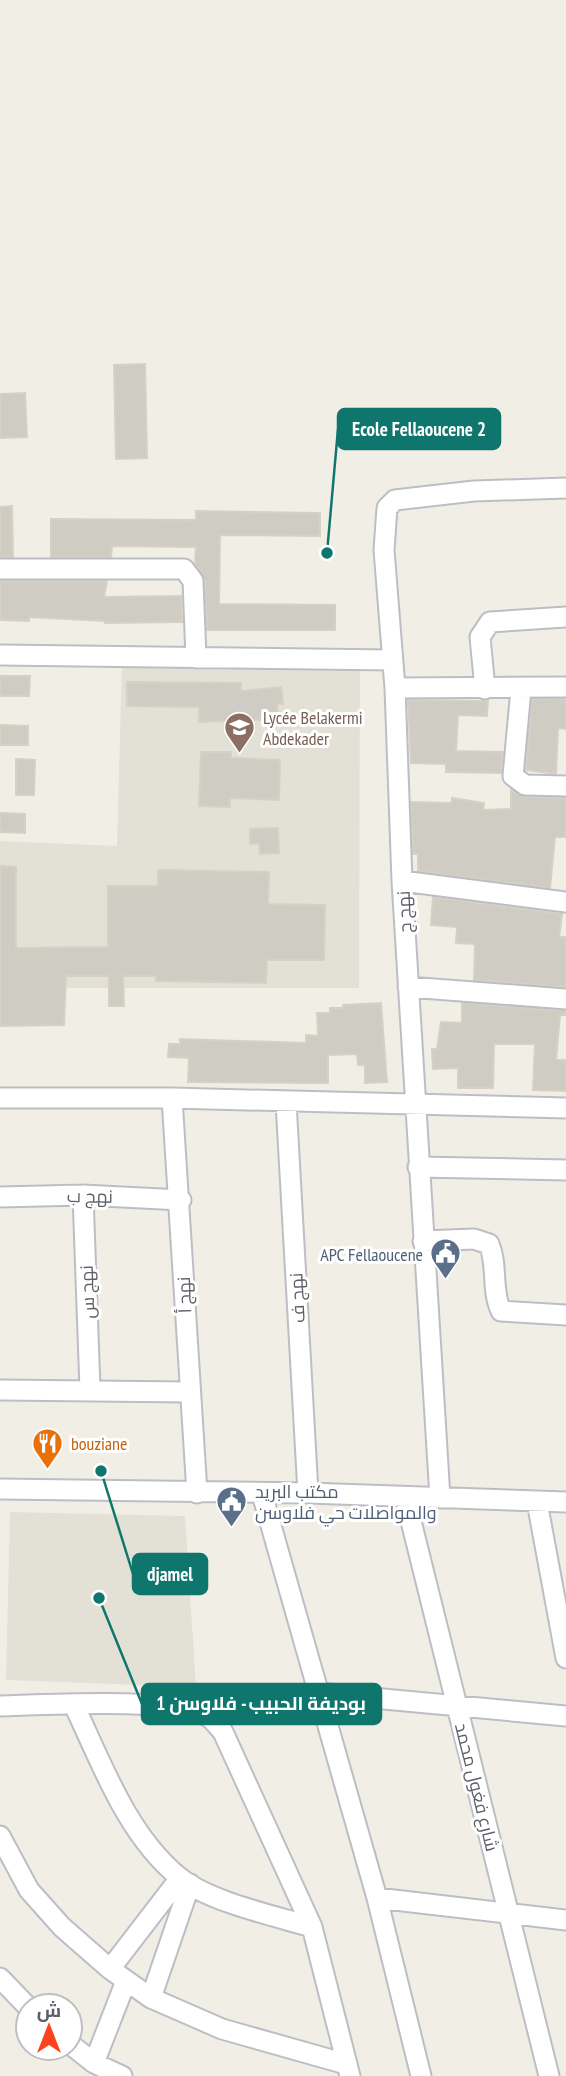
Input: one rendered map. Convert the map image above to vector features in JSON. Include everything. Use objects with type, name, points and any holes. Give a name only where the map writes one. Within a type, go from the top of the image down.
[{"type":"street","name":"نهج ج","points":[[440,1498],[402,881],[395,688],[384,537],[387,508],[395,500],[474,491],[566,488]]},
{"type":"street","points":[[0,569],[184,569],[193,580],[196,658]]},
{"type":"street","points":[[485,689],[480,636],[490,622],[566,617]]},
{"type":"street","points":[[0,655],[391,660]]},
{"type":"street","points":[[395,688],[566,687]]},
{"type":"street","points":[[521,689],[513,776],[525,785],[566,786]]},
{"type":"street","points":[[402,881],[566,902]]},
{"type":"street","points":[[408,987],[566,999]]},
{"type":"street","points":[[0,1097],[172,1098],[566,1108]]},
{"type":"street","name":"نهج أ","points":[[172,1098],[181,1200],[188,1392],[197,1493]]},
{"type":"street","name":"نهج ف","points":[[286,1102],[308,1493]]},
{"type":"street","points":[[418,1167],[566,1170]]},
{"type":"street","name":"نهج ب","points":[[0,1197],[83,1195],[181,1200]]},
{"type":"street","name":"نهج س","points":[[83,1195],[90,1389]]},
{"type":"street","points":[[423,1241],[474,1239],[489,1244],[494,1256],[497,1299],[501,1311],[566,1315]]},
{"type":"street","points":[[0,1390],[188,1392]]},
{"type":"street","points":[[0,1489],[308,1493],[566,1502]]},
{"type":"street","points":[[262,1494],[377,1898],[421,2076]]},
{"type":"street","name":"شارع فغول محمد","points":[[405,1497],[549,2076]]},
{"type":"street","points":[[537,1502],[566,1658]]},
{"type":"street","points":[[319,1693],[566,1716]]},
{"type":"street","points":[[74,1704],[126,1812],[185,1881],[236,1904],[312,1927]]},
{"type":"street","points":[[0,1706],[176,1706],[207,1716],[222,1732],[312,1927],[348,2070]]},
{"type":"street","points":[[0,1836],[29,1890],[62,1927],[110,1969],[151,1998],[222,2029],[348,2070]]},
{"type":"street","points":[[110,1969],[185,1881]]},
{"type":"street","points":[[151,1998],[185,1881]]},
{"type":"street","points":[[377,1898],[566,1920]]},
{"type":"street","points":[[0,1978],[14,1992]]},
{"type":"street","points":[[94,2063],[126,1981]]},
{"type":"street","points":[[84,2055],[121,2076]]},
{"type":"shaded area","name":"Lycée Belakermi Abdekader","points":[[122,662],[360,668],[359,988],[0,988],[0,841],[117,846]]},
{"type":"shaded area","points":[[10,1512],[185,1516],[196,1687],[6,1680]]},
{"type":"building","points":[[145,364],[147,458],[116,459],[114,365]]},
{"type":"building","points":[[25,393],[27,437],[0,438],[0,394]]},
{"type":"building","points":[[12,506],[13,557],[0,557],[0,507]]},
{"type":"building","points":[[196,511],[320,513],[320,536],[220,535],[219,604],[335,605],[335,630],[207,630],[205,581],[195,564],[196,547],[112,546],[111,557],[51,557],[51,519],[196,520]]},
{"type":"building","points":[[0,581],[107,581],[104,597],[181,596],[182,622],[105,623],[29,617],[29,621],[0,620]]},
{"type":"building","points":[[0,676],[30,676],[29,696],[0,696]]},
{"type":"building","points":[[127,682],[241,683],[241,691],[281,687],[283,704],[277,704],[279,719],[199,722],[199,707],[127,706]]},
{"type":"building","points":[[532,699],[566,699],[566,729],[558,728],[556,774],[526,770]]},
{"type":"building","points":[[408,700],[488,701],[487,716],[458,715],[456,751],[503,752],[501,773],[446,772],[446,764],[411,763]]},
{"type":"building","points":[[0,725],[28,726],[28,745],[0,745]]},
{"type":"building","points":[[201,752],[231,752],[231,758],[280,760],[279,800],[230,798],[230,807],[199,806]]},
{"type":"building","points":[[16,759],[35,760],[34,795],[16,795]]},
{"type":"building","points":[[511,790],[525,797],[566,798],[566,837],[555,837],[550,888],[418,871],[418,854],[413,854],[411,802],[452,803],[452,798],[484,803],[483,810],[511,809]]},
{"type":"building","points":[[0,813],[25,814],[25,833],[0,832]]},
{"type":"building","points":[[278,828],[279,853],[260,854],[259,843],[250,844],[250,829]]},
{"type":"building","points":[[0,866],[16,867],[16,948],[108,947],[108,886],[158,886],[158,870],[269,872],[268,904],[325,905],[324,960],[267,960],[266,983],[156,981],[156,976],[123,976],[124,1006],[109,1006],[109,976],[66,976],[64,1025],[0,1026]]},
{"type":"building","points":[[433,897],[562,914],[559,937],[566,937],[566,987],[474,980],[475,944],[456,943],[457,927],[431,925]]},
{"type":"building","points":[[381,1003],[387,1082],[365,1083],[365,1065],[358,1065],[357,1054],[328,1055],[328,1083],[188,1082],[189,1058],[168,1057],[169,1044],[180,1044],[180,1039],[306,1043],[306,1035],[318,1036],[317,1013],[330,1013],[330,1008],[343,1008],[343,1005]]},
{"type":"building","points":[[462,1003],[566,1011],[566,1015],[560,1015],[556,1060],[566,1060],[566,1091],[533,1090],[535,1044],[494,1044],[493,1088],[458,1088],[458,1068],[433,1069],[432,1049],[437,1049],[441,1022],[462,1023]]},
{"type":"place","name":"Ecole Fellaoucene 2","points":[[327,553]]},
{"type":"place","name":"Lycée Belakermi Abdekader","points":[[240,754]]},
{"type":"place","name":"APC Fellaoucene","points":[[446,1281]]},
{"type":"place","name":"bouziane","points":[[48,1470]]},
{"type":"place","name":"djamel","points":[[101,1471]]},
{"type":"place","name":"مكتب البريد والمواصلات حي فلاوسن","points":[[232,1528]]},
{"type":"place","name":"بوديفة الحبيب - فلاوسن 1","points":[[99,1598]]}]
